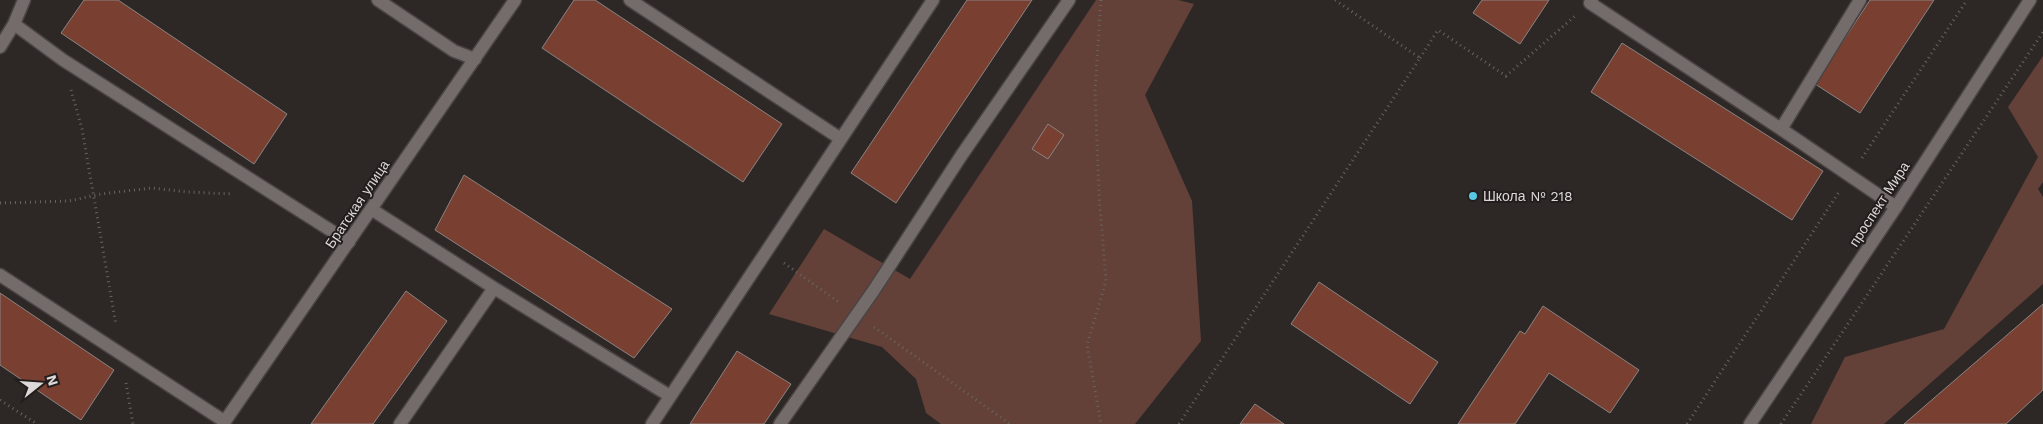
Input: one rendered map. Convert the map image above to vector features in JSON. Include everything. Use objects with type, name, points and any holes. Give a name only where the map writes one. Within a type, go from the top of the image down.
[{"type":"street","points":[[0,47],[14,24],[24,0]]},
{"type":"street","points":[[378,0],[454,51],[474,59]]},
{"type":"street","name":"Братская улица","points":[[223,423],[515,0]]},
{"type":"street","points":[[630,0],[840,139]]},
{"type":"street","points":[[652,424],[933,0]]},
{"type":"street","points":[[780,424],[856,315],[961,156],[1070,0]]},
{"type":"street","points":[[1782,129],[1860,0]]},
{"type":"street","name":"проспект Мира","points":[[1750,424],[1896,207],[2030,0]]},
{"type":"street","points":[[1591,1],[1896,207]]},
{"type":"street","points":[[14,24],[63,60],[349,242]]},
{"type":"street","points":[[371,209],[494,288],[670,396]]},
{"type":"street","points":[[0,275],[223,423]]},
{"type":"street","points":[[400,424],[494,288]]},
{"type":"path","points":[[1101,0],[1095,90],[1099,194],[1106,281],[1087,345],[1102,424]]},
{"type":"path","points":[[1335,0],[1420,58]]},
{"type":"path","points":[[1687,424],[1966,0]]},
{"type":"path","points":[[1179,424],[1438,30],[1506,76],[1591,1]]},
{"type":"path","points":[[1781,424],[2043,32]]},
{"type":"path","points":[[63,60],[82,129],[133,424]]},
{"type":"path","points":[[0,203],[69,201],[94,195],[152,188],[230,194],[267,191]]},
{"type":"path","points":[[767,251],[1010,424]]},
{"type":"path","points":[[0,400],[37,424]]},
{"type":"shaded area","points":[[1096,0],[1178,0],[1194,4],[1145,95],[1192,201],[1201,341],[1135,424],[941,424],[926,413],[916,379],[882,347],[769,314],[824,229],[910,279]]},
{"type":"shaded area","points":[[2043,56],[2043,182],[2038,189],[2043,197],[2043,284],[1884,424],[1811,424],[1845,357],[1944,329],[2038,157],[2008,107]]},
{"type":"building","points":[[84,0],[118,0],[287,114],[254,164],[61,33]]},
{"type":"building","points":[[574,0],[595,0],[782,124],[743,182],[542,48]]},
{"type":"building","points":[[967,0],[1032,0],[896,203],[851,173]]},
{"type":"building","points":[[1482,0],[1549,0],[1520,44],[1473,13]]},
{"type":"building","points":[[1870,0],[1934,0],[1860,113],[1815,84]]},
{"type":"building","points":[[1622,43],[1823,171],[1792,220],[1591,92]]},
{"type":"building","points":[[1048,124],[1064,135],[1048,159],[1032,149]]},
{"type":"building","points":[[464,175],[672,309],[634,358],[435,230]]},
{"type":"building","points":[[1319,282],[1438,362],[1410,404],[1291,324]]},
{"type":"building","points":[[406,291],[447,321],[373,424],[311,424]]},
{"type":"building","points":[[0,293],[114,370],[81,420],[0,365]]},
{"type":"building","points":[[2043,304],[2043,390],[2006,424],[1904,424]]},
{"type":"building","points":[[1543,306],[1639,370],[1610,413],[1549,373],[1515,424],[1458,424],[1520,331],[1525,334]]},
{"type":"building","points":[[737,351],[791,384],[764,424],[690,424]]},
{"type":"building","points":[[1255,404],[1284,424],[1240,424]]},
{"type":"place","name":"Школа № 218","points":[[1473,196]]}]
